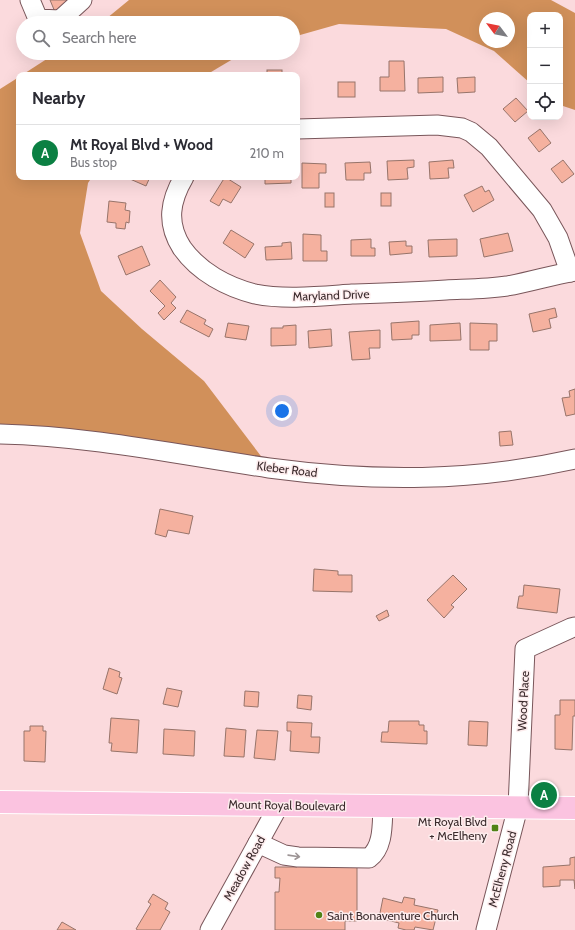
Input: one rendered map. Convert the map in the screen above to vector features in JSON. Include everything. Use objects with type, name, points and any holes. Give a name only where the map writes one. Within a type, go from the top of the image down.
[{"type":"main road","name":"Mount Royal Boulevard","points":[[0,802],[575,808]]},
{"type":"street","points":[[30,0],[37,16]]},
{"type":"street","points":[[64,16],[82,0]]},
{"type":"street","name":"Maryland Drive","points":[[182,180],[176,190],[171,212],[175,234],[179,243],[195,264],[207,273],[238,289],[256,294],[278,296],[313,296],[476,289],[506,286],[572,272],[558,238],[542,210],[489,147],[471,132],[462,128],[437,125],[300,129]]},
{"type":"street","name":"Kleber Road","points":[[0,434],[64,438],[115,444],[270,468],[372,478],[436,478],[497,473],[575,459]]},
{"type":"street","name":"Wood Place","points":[[518,807],[525,649],[575,627]]},
{"type":"street","name":"Meadow Road","points":[[210,930],[279,805]]},
{"type":"street","points":[[258,843],[284,854],[298,857],[369,858],[375,854],[380,842],[384,807]]},
{"type":"street","name":"McElheny Road","points":[[486,930],[518,807]]},
{"type":"shaded area","points":[[129,0],[551,0],[575,13],[575,110],[563,106],[563,12],[527,12],[527,80],[494,51],[487,48],[515,48],[515,12],[479,12],[479,44],[446,29],[339,24],[300,35],[300,16],[110,16]]},
{"type":"shaded area","points":[[45,60],[231,60],[211,72],[27,72]]},
{"type":"shaded area","points":[[16,79],[16,180],[90,180],[88,183],[80,233],[101,291],[142,329],[204,381],[270,468],[0,434],[0,89]]},
{"type":"building","points":[[50,0],[68,0],[55,12]]},
{"type":"building","points":[[389,61],[404,61],[405,91],[380,91],[380,77],[389,77]]},
{"type":"building","points":[[267,70],[282,70],[282,72],[267,72]]},
{"type":"building","points":[[443,77],[443,92],[418,93],[418,78]]},
{"type":"building","points":[[475,77],[475,92],[458,93],[457,78]]},
{"type":"building","points":[[338,82],[355,82],[355,97],[338,97]]},
{"type":"building","points":[[516,98],[527,110],[527,112],[515,122],[503,109]]},
{"type":"building","points":[[540,129],[551,143],[539,152],[528,138]]},
{"type":"building","points":[[414,160],[414,167],[407,168],[408,179],[388,180],[387,161]]},
{"type":"building","points":[[453,160],[454,168],[448,168],[449,178],[430,179],[429,162]]},
{"type":"building","points":[[563,160],[574,174],[562,183],[551,169]]},
{"type":"building","points":[[370,162],[371,173],[364,173],[364,180],[346,180],[345,163]]},
{"type":"building","points":[[302,163],[326,164],[326,173],[319,173],[319,188],[302,188]]},
{"type":"building","points":[[132,180],[149,180],[146,186]]},
{"type":"building","points":[[223,180],[230,180],[241,187],[231,203],[223,199],[219,206],[210,201]]},
{"type":"building","points":[[265,180],[291,180],[291,183],[265,184]]},
{"type":"building","points":[[482,186],[485,192],[489,190],[494,200],[473,212],[464,195]]},
{"type":"building","points":[[325,193],[334,193],[334,207],[325,207]]},
{"type":"building","points":[[381,193],[391,193],[391,206],[381,206]]},
{"type":"building","points":[[109,201],[126,203],[125,210],[130,211],[129,223],[126,222],[125,229],[116,228],[116,223],[107,222]]},
{"type":"building","points":[[231,230],[254,244],[245,258],[223,243]]},
{"type":"building","points":[[508,233],[513,251],[484,257],[480,239]]},
{"type":"building","points":[[303,234],[321,235],[321,251],[327,251],[327,261],[303,261]]},
{"type":"building","points":[[371,239],[371,248],[375,248],[375,256],[351,256],[351,240]]},
{"type":"building","points":[[457,239],[457,256],[429,257],[428,240]]},
{"type":"building","points":[[406,241],[406,246],[412,246],[412,253],[390,255],[389,242]]},
{"type":"building","points":[[291,242],[292,259],[266,260],[265,247],[282,246],[282,243]]},
{"type":"building","points":[[142,246],[150,265],[126,275],[118,256]]},
{"type":"building","points":[[160,280],[176,297],[171,303],[176,308],[164,320],[158,313],[165,306],[150,291]]},
{"type":"building","points":[[555,308],[557,317],[549,319],[551,328],[533,332],[529,314]]},
{"type":"building","points":[[187,310],[206,320],[204,324],[213,329],[209,337],[180,322]]},
{"type":"building","points":[[419,321],[419,335],[412,335],[412,339],[392,340],[391,323]]},
{"type":"building","points":[[228,323],[249,326],[246,340],[225,337]]},
{"type":"building","points":[[460,323],[461,340],[430,341],[430,325]]},
{"type":"building","points":[[470,323],[497,324],[497,341],[489,341],[489,350],[470,350]]},
{"type":"building","points":[[296,325],[296,345],[271,346],[271,328],[283,328],[283,326]]},
{"type":"building","points":[[331,329],[332,346],[309,348],[308,331]]},
{"type":"building","points":[[380,330],[380,348],[369,348],[370,359],[352,360],[349,332]]},
{"type":"building","points":[[575,389],[575,414],[566,416],[562,398],[570,397],[569,391]]},
{"type":"building","points":[[511,431],[513,445],[500,446],[499,432]]},
{"type":"building","points":[[160,509],[193,516],[189,534],[168,530],[166,537],[155,534]]},
{"type":"building","points":[[314,569],[338,571],[338,575],[352,575],[352,592],[313,591]]},
{"type":"building","points":[[453,575],[467,589],[451,605],[454,607],[444,618],[427,600]]},
{"type":"building","points":[[524,585],[560,589],[557,613],[517,608],[519,596],[523,596]]},
{"type":"building","points":[[387,610],[389,616],[379,621],[376,616]]},
{"type":"building","points":[[109,668],[120,672],[119,677],[122,678],[117,694],[103,689]]},
{"type":"building","points":[[167,688],[182,691],[178,707],[163,704]]},
{"type":"building","points":[[245,691],[259,692],[258,707],[244,706]]},
{"type":"building","points":[[298,695],[312,696],[311,710],[297,708]]},
{"type":"building","points":[[560,700],[575,700],[572,750],[555,749],[555,715],[560,715]]},
{"type":"building","points":[[111,718],[139,720],[137,753],[111,751],[112,743],[109,743]]},
{"type":"building","points":[[389,721],[419,721],[419,725],[424,725],[424,731],[427,731],[427,744],[381,742],[382,732],[388,732]]},
{"type":"building","points":[[469,721],[488,722],[487,746],[468,745]]},
{"type":"building","points":[[287,722],[312,723],[311,737],[320,737],[319,753],[290,751],[291,731],[287,731]]},
{"type":"building","points":[[30,726],[43,726],[43,731],[46,731],[45,762],[24,761],[24,731],[30,731]]},
{"type":"building","points":[[226,728],[246,730],[244,757],[224,756]]},
{"type":"building","points":[[164,729],[195,731],[194,756],[163,754]]},
{"type":"building","points":[[257,730],[278,731],[275,760],[254,758]]},
{"type":"building","points":[[575,857],[575,889],[574,880],[560,880],[560,886],[543,887],[543,867],[570,865],[570,858]]},
{"type":"building","points":[[297,861],[320,861],[320,867],[357,867],[357,921],[345,921],[345,930],[275,930],[275,892],[279,892],[280,878],[275,878],[275,867],[297,867]]},
{"type":"building","points":[[153,894],[168,903],[165,909],[170,912],[160,930],[138,930],[136,929],[151,904],[148,902]]},
{"type":"building","points":[[404,897],[415,899],[414,905],[438,910],[433,930],[415,927],[414,930],[406,930],[398,928],[399,923],[379,918],[383,898],[402,903]]},
{"type":"building","points":[[62,922],[76,930],[57,930]]},
{"type":"place","name":"Mt Royal Blvd + Wood","points":[[544,795]]},
{"type":"place","name":"Mt Royal Blvd + McElheny","points":[[495,828]]},
{"type":"place","name":"Saint Bonaventure Church","points":[[319,915]]}]
